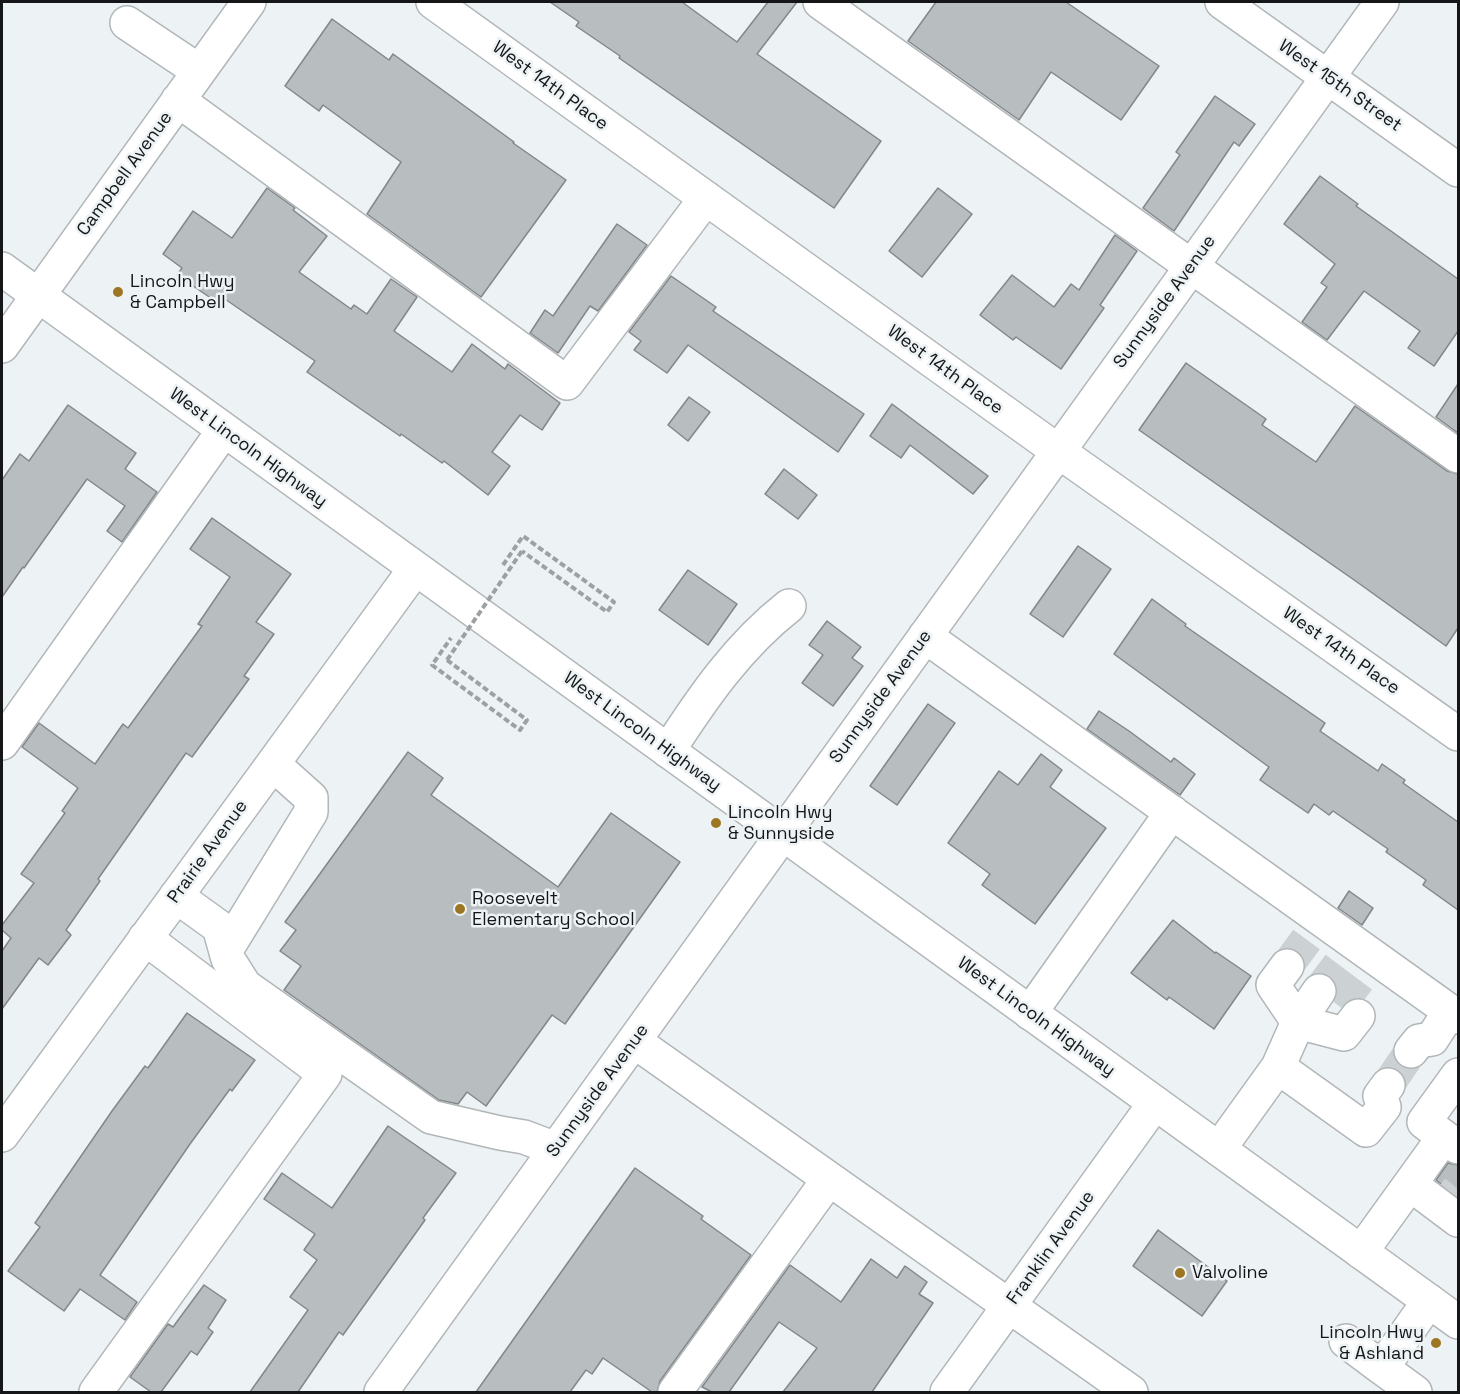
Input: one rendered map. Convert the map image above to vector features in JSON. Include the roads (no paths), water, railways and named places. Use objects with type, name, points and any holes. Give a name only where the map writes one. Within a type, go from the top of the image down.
[{"type":"street","name":"Campbell Avenue","points":[[2,346],[249,2]]},
{"type":"street","name":"West 14th Place","points":[[434,2],[1058,451],[1458,734]]},
{"type":"street","points":[[820,2],[1458,456]]},
{"type":"street","name":"West 15th Street","points":[[1222,2],[1458,170]]},
{"type":"street","name":"Sunnyside Avenue","points":[[381,1392],[1382,2]]},
{"type":"street","points":[[127,22],[199,71]]},
{"type":"street","points":[[178,100],[567,383],[706,198]]},
{"type":"street","name":"West Lincoln Highway","points":[[2,269],[1458,1322]]},
{"type":"street","points":[[2,743],[224,430]]},
{"type":"street","name":"Prairie Avenue","points":[[2,1135],[415,569]]},
{"type":"street","points":[[668,751],[708,689],[770,621],[789,606]]},
{"type":"street","points":[[925,636],[1172,812],[1346,956],[1454,1014],[1422,1053]]},
{"type":"street","points":[[226,950],[311,812],[311,798],[273,764]]},
{"type":"street","points":[[1030,1013],[1172,812]]},
{"type":"street","points":[[176,896],[219,927],[228,959],[245,986],[431,1117],[524,1137],[556,1149]]},
{"type":"street","points":[[96,1392],[325,1074],[146,938]]},
{"type":"street","points":[[1219,1149],[1278,1067],[1298,1022],[1321,991],[1344,1034],[1298,1022]]},
{"type":"street","points":[[634,1041],[1131,1392]]},
{"type":"street","points":[[1278,1067],[1366,1130],[1393,1095]]},
{"type":"street","points":[[1361,1252],[1410,1184],[1451,1142],[1424,1122],[1458,1075]]},
{"type":"street","name":"Franklin Avenue","points":[[947,1392],[1155,1103]]},
{"type":"street","points":[[675,1392],[829,1179]]},
{"type":"street","points":[[1410,1184],[1451,1210]]},
{"type":"street","points":[[1382,1368],[1430,1301]]},
{"type":"street","points":[[1346,1341],[1415,1392]]},
{"type":"tunnel","points":[[1287,966],[1309,936]]},
{"type":"tunnel","points":[[1319,991],[1343,959]]},
{"type":"tunnel","points":[[1339,1006],[1363,974]]},
{"type":"tunnel","points":[[1388,1085],[1411,1051]]},
{"type":"tunnel","points":[[1449,1200],[1458,1189]]},
{"type":"place","name":"Lincoln Hwy & Campbell","points":[[118,292]]},
{"type":"place","name":"Lincoln Hwy & Sunnyside","points":[[716,823]]},
{"type":"place","name":"Roosevelt Elementary School","points":[[460,909]]},
{"type":"place","name":"Valvoline","points":[[1180,1273]]},
{"type":"place","name":"Lincoln Hwy & Ashland","points":[[1436,1343]]}]
